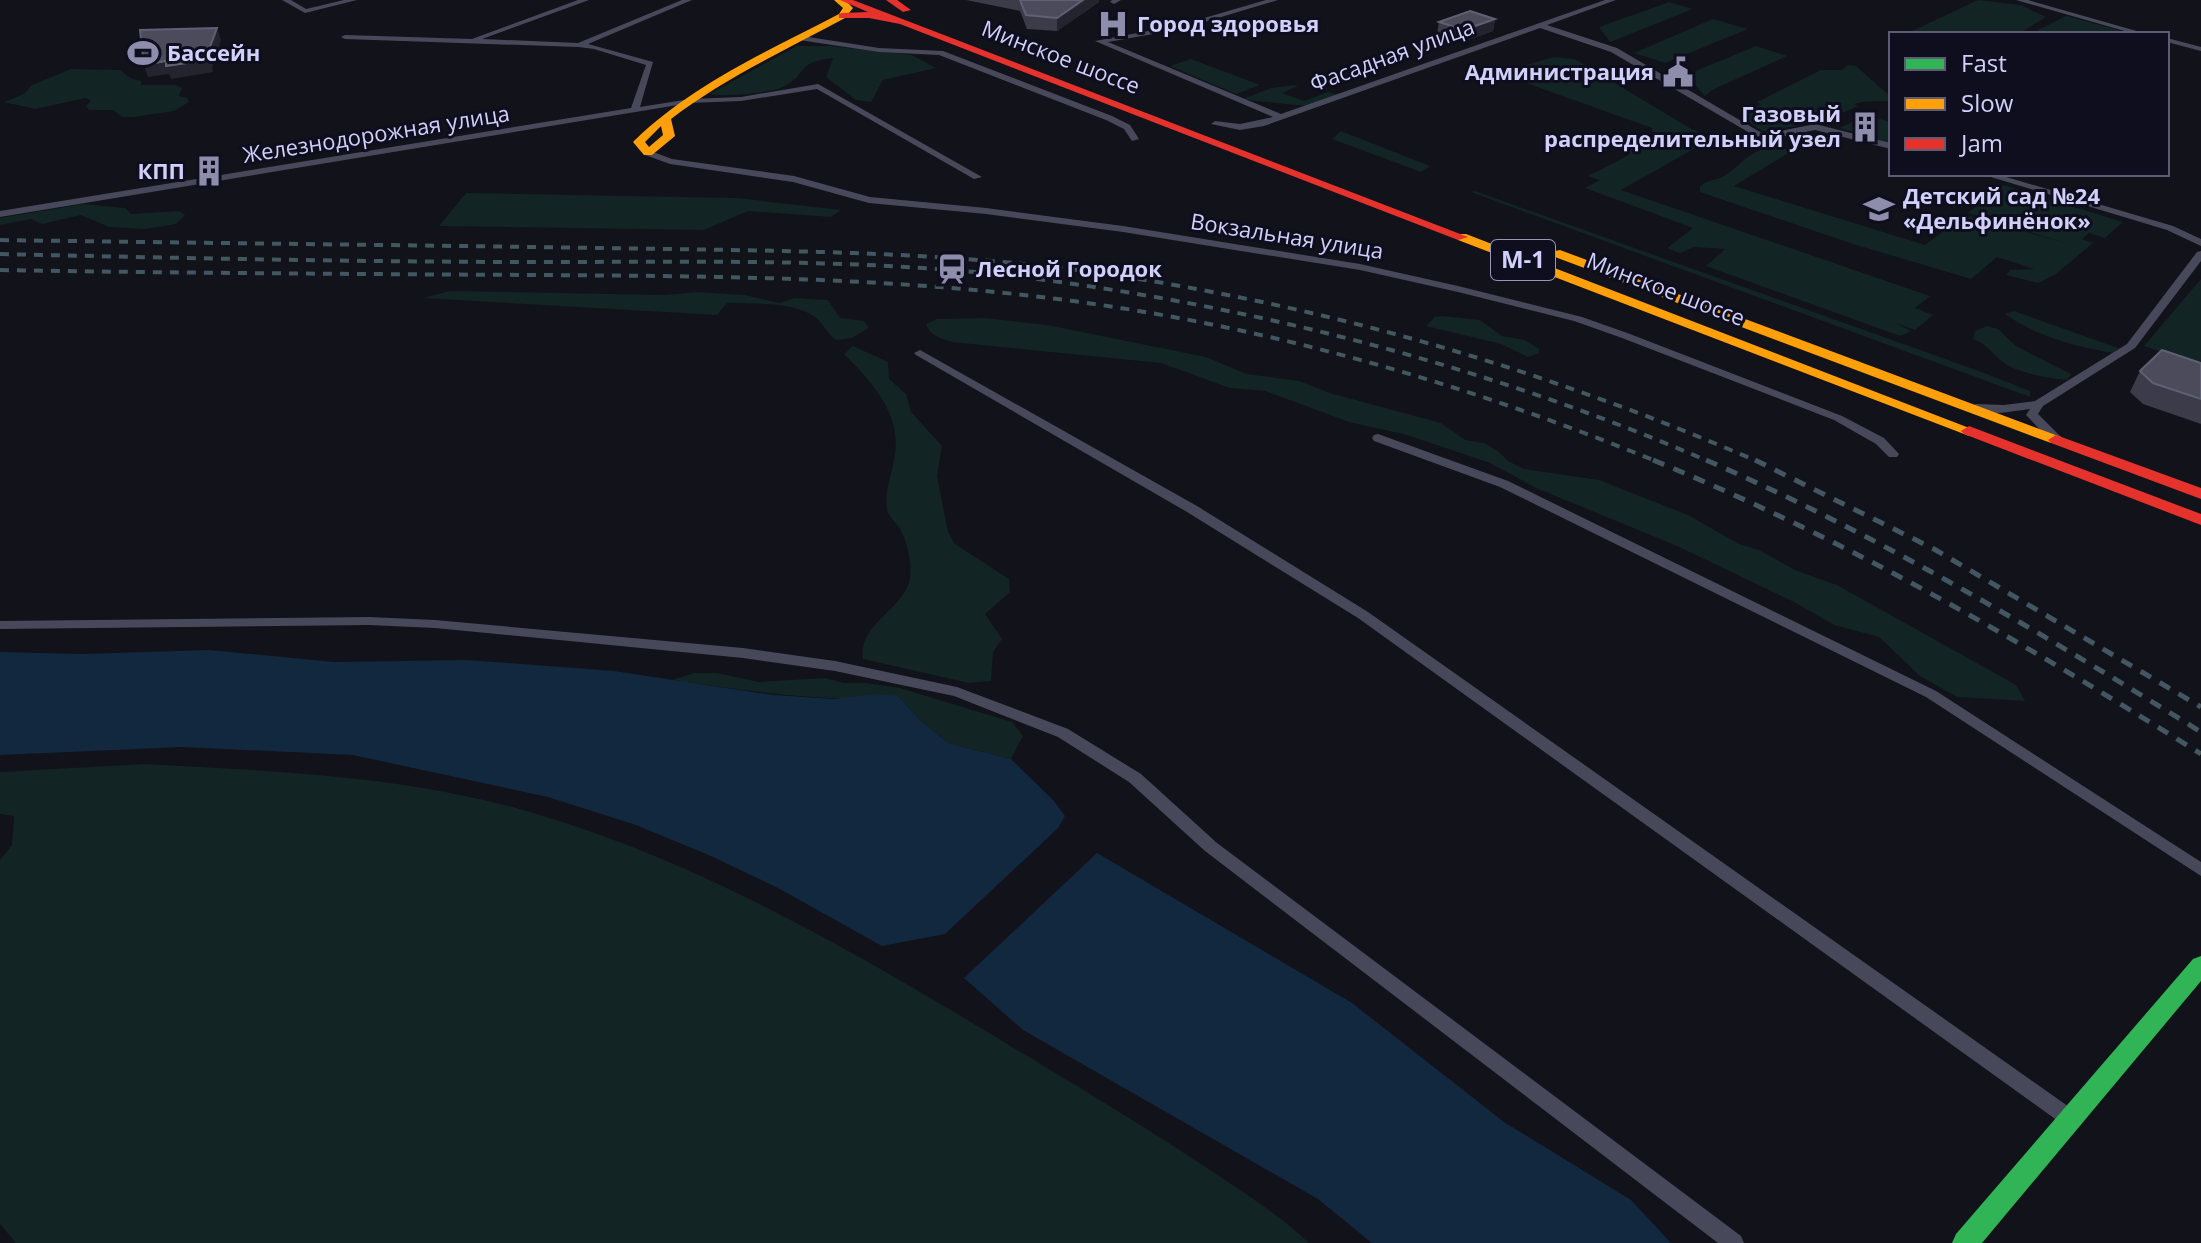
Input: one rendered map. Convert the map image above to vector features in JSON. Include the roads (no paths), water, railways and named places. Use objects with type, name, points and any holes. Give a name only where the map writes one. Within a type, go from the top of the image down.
[{"type":"main road","name":"Минское шоссе","points":[[878,0],[2201,520]]},
{"type":"main road","name":"Минское шоссе","points":[[842,5],[900,11],[1215,124],[1258,132],[2201,494]]},
{"type":"main road","points":[[648,153],[640,146],[640,138],[665,118],[802,38],[842,5]]},
{"type":"main road","points":[[1965,1243],[2201,965]]},
{"type":"street","points":[[286,0],[305,11],[353,0]]},
{"type":"street","points":[[470,42],[585,0]]},
{"type":"street","points":[[578,45],[688,0]]},
{"type":"street","points":[[1274,0],[1181,27],[1099,41],[1280,117]]},
{"type":"street","name":"Фасадная улица","points":[[1258,132],[1280,117],[1612,0]]},
{"type":"street","points":[[2020,0],[2136,32]]},
{"type":"street","points":[[1537,25],[1614,50],[1758,134],[1776,135],[1815,127],[1889,146]]},
{"type":"street","points":[[345,37],[595,47],[650,64],[634,111]]},
{"type":"street","points":[[802,38],[879,50],[940,53],[1109,118],[1127,127],[1135,139]]},
{"type":"street","points":[[2169,41],[2201,49]]},
{"type":"street","name":"Железнодорожная улица","points":[[0,214],[690,101],[741,99],[818,86],[977,177]]},
{"type":"street","name":"Вокзальная улица","points":[[648,153],[670,161],[794,179],[869,200],[971,209],[1138,231],[1360,267],[1458,289],[1578,319],[1626,336],[1838,418],[1880,441],[1893,454]]},
{"type":"street","points":[[1993,176],[2170,228],[2201,232]]},
{"type":"street","points":[[2170,228],[2201,243]]},
{"type":"street","points":[[1971,408],[2004,409],[2038,404],[2131,346],[2201,254]]},
{"type":"street","points":[[920,353],[1192,509],[1363,615],[2072,1120]]},
{"type":"street","points":[[2038,404],[2032,415],[2057,440]]},
{"type":"street","points":[[1378,438],[1504,484],[1931,694],[2201,870]]},
{"type":"street","points":[[0,625],[369,621],[512,630],[743,653],[835,666],[957,692],[1063,733],[1135,778],[1211,847],[1734,1243]]},
{"type":"water","points":[[209,650],[334,662],[467,660],[614,671],[773,695],[834,699],[876,694],[898,696],[921,721],[948,743],[1011,759],[1065,816],[1058,828],[945,934],[882,946],[778,888],[711,856],[636,825],[548,797],[353,755],[182,747],[0,755],[0,652],[82,654]]},
{"type":"water","points":[[1097,853],[1352,1003],[1504,1122],[1631,1200],[1671,1243],[1372,1243],[1318,1199],[1023,1030],[964,978]]},
{"type":"railway","points":[[0,240],[794,251],[922,256],[1114,275],[1281,306],[1443,348],[1601,399],[1759,462]]},
{"type":"railway","points":[[0,254],[406,261],[786,262],[908,267],[1030,278],[1204,306],[1376,346],[1545,398],[1710,462]]},
{"type":"railway","points":[[0,270],[736,277],[871,282],[1006,293],[1148,313],[1297,344],[1443,384],[1654,460]]},
{"type":"railway","points":[[1654,460],[1658,462]]},
{"type":"railway","points":[[1654,460],[1726,491],[1866,559],[2000,633],[2201,754]]},
{"type":"railway","points":[[1706,460],[1834,520],[1958,587],[2201,732]]},
{"type":"railway","points":[[1755,460],[1934,549],[2201,707]]},
{"type":"place","name":"Город здоровья","points":[[1113,24]]},
{"type":"place","name":"Бассейн","points":[[143,53]]},
{"type":"place","name":"Администрация","points":[[1678,72]]},
{"type":"place","name":"Газовый распределительный узел","points":[[1865,127]]},
{"type":"place","name":"КПП","points":[[209,171]]},
{"type":"place","name":"Детский сад №24 «Дельфинёнок»","points":[[1879,209]]},
{"type":"place","name":"Лесной Городок","points":[[952,269]]}]
